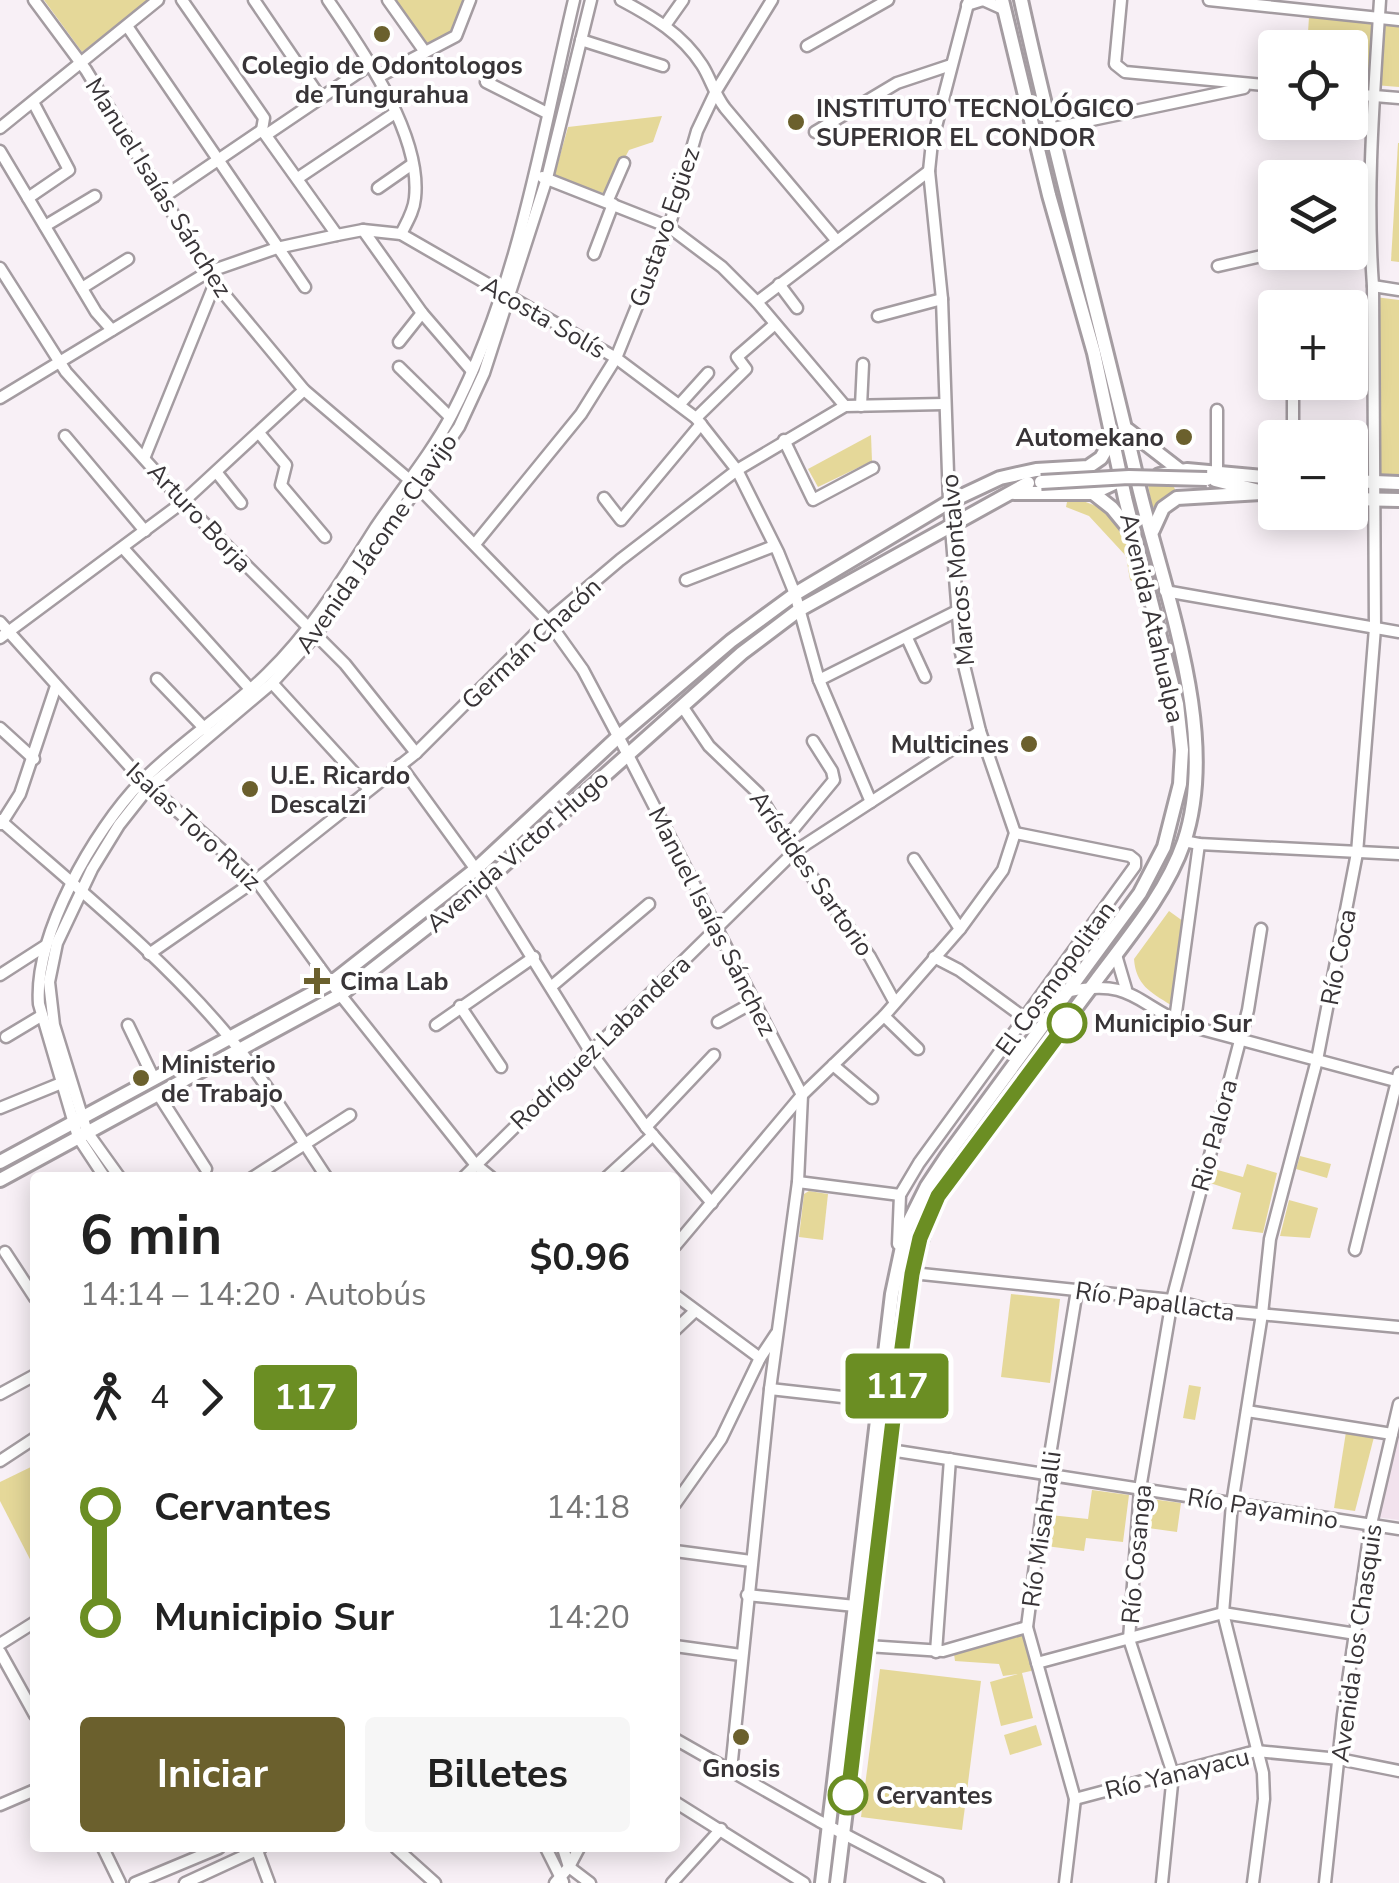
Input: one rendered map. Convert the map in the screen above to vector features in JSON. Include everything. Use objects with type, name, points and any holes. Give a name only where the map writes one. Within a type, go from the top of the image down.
[{"type":"main road","name":"Avenida Atahualpa","points":[[838,1883],[912,1274],[920,1238],[938,1196],[1116,956],[1167,880],[1184,841],[1194,798],[1197,742],[1192,704],[1128,430],[1049,129],[1021,0]]},
{"type":"main road","name":"Avenida Atahualpa","points":[[822,1883],[878,1400],[906,1228],[926,1186],[1158,864],[1180,784],[1182,750],[1177,704],[1002,4]]},
{"type":"main road","points":[[1128,430],[1184,470],[1185,487],[1194,496],[1258,494]]},
{"type":"main road","points":[[1113,436],[1101,458],[1088,467],[1093,482],[1088,493],[1112,508],[1135,539]]},
{"type":"main road","name":"Avenida Victor Hugo","points":[[0,1162],[331,983],[476,869],[618,737],[731,640],[794,594],[949,502],[1014,474],[1088,467]]},
{"type":"main road","points":[[1122,482],[1135,468]]},
{"type":"main road","name":"Avenida Victor Hugo","points":[[1138,483],[1184,470],[1258,491]]},
{"type":"main road","name":"Avenida Victor Hugo","points":[[980,489],[1129,477],[1258,478]]},
{"type":"main road","name":"Avenida Victor Hugo","points":[[1231,483],[1258,480]]},
{"type":"main road","name":"Avenida Victor Hugo","points":[[0,1180],[340,995],[485,882],[742,652],[799,610],[990,502],[1035,482]]},
{"type":"main road","name":"Avenida Victor Hugo","points":[[1014,494],[1088,493],[1122,482]]},
{"type":"main road","points":[[1368,482],[1399,483]]},
{"type":"main road","points":[[1125,498],[1138,483]]},
{"type":"main road","name":"Avenida Atahualpa","points":[[1152,533],[1158,515],[1170,501],[1194,496]]},
{"type":"main road","points":[[1368,500],[1399,500]]},
{"type":"street","name":"Manuel Isaías Sánchez","points":[[34,0],[81,63],[215,284],[304,390],[419,488],[548,621],[582,670],[628,754],[802,1095]]},
{"type":"street","points":[[0,128],[158,0]]},
{"type":"street","points":[[182,0],[264,118],[264,132],[337,235]]},
{"type":"street","points":[[254,0],[320,96]]},
{"type":"street","points":[[328,0],[371,64],[396,112],[412,164],[415,202],[400,234]]},
{"type":"street","points":[[388,0],[425,52]]},
{"type":"street","points":[[378,77],[456,36],[470,0]]},
{"type":"street","name":"Avenida Jácome Clavijo","points":[[542,177],[547,113],[574,0]]},
{"type":"street","name":"Avenida Jácome Clavijo","points":[[207,731],[272,683],[312,634],[419,488],[472,401],[484,374],[591,0]]},
{"type":"street","points":[[621,0],[666,24],[703,66],[714,94],[837,241]]},
{"type":"street","points":[[666,24],[682,0]]},
{"type":"street","name":"Gustavo Egüez","points":[[475,544],[581,414],[616,358],[669,227],[697,131],[714,94],[772,0]]},
{"type":"street","points":[[807,46],[888,0]]},
{"type":"street","name":"Marcos Montalvo","points":[[1002,4],[983,0],[968,3],[932,142],[930,171],[942,299],[949,502],[961,653],[980,731],[1015,834]]},
{"type":"street","points":[[1122,0],[1115,64],[1125,72],[1257,85]]},
{"type":"street","points":[[1209,0],[1399,20]]},
{"type":"street","name":"Río Coca","points":[[1253,1883],[1264,1798],[1263,1773],[1223,1613],[1232,1504],[1270,1239],[1317,1060],[1357,852],[1376,628],[1373,286],[1369,231],[1372,96],[1380,0]]},
{"type":"street","points":[[127,26],[306,287]]},
{"type":"street","points":[[581,40],[663,66]]},
{"type":"street","points":[[162,198],[371,64]]},
{"type":"street","points":[[814,132],[898,83],[951,64]]},
{"type":"street","points":[[486,82],[547,113]]},
{"type":"street","points":[[1049,129],[1257,85]]},
{"type":"street","points":[[1368,96],[1399,98]]},
{"type":"street","points":[[28,198],[69,170],[32,102]]},
{"type":"street","points":[[298,178],[396,112]]},
{"type":"street","points":[[0,151],[82,288],[112,330]]},
{"type":"street","points":[[594,254],[624,162]]},
{"type":"street","points":[[378,188],[412,164]]},
{"type":"street","points":[[757,302],[930,171]]},
{"type":"street","points":[[542,177],[669,227],[722,267],[757,302],[845,406]]},
{"type":"street","points":[[45,226],[95,196]]},
{"type":"street","points":[[363,230],[422,314],[472,371]]},
{"type":"street","name":"Acosta Solís","points":[[1,396],[208,272],[277,248],[337,235],[363,230],[400,234],[616,358],[699,421],[736,470],[774,546],[794,594],[819,680],[871,802]]},
{"type":"street","points":[[1218,266],[1258,257]]},
{"type":"street","points":[[82,288],[128,259]]},
{"type":"street","name":"Arturo Borja","points":[[0,268],[59,362],[183,502],[345,664],[416,753]]},
{"type":"street","points":[[144,456],[215,284]]},
{"type":"street","points":[[779,284],[798,308]]},
{"type":"street","points":[[1373,286],[1399,290]]},
{"type":"street","name":"Avenida Jácome Clavijo","points":[[102,1172],[82,1134],[41,1016],[37,982],[51,944],[111,818],[312,634],[450,417],[504,294]]},
{"type":"street","points":[[878,316],[942,299]]},
{"type":"street","points":[[400,342],[422,314]]},
{"type":"street","points":[[604,498],[621,520],[699,421],[746,370],[737,356],[775,324]]},
{"type":"street","points":[[861,406],[863,364]]},
{"type":"street","points":[[399,366],[450,417]]},
{"type":"street","points":[[680,404],[708,374]]},
{"type":"street","points":[[3,630],[124,548],[183,502],[304,390]]},
{"type":"street","name":"Germán Chacón","points":[[150,954],[256,880],[416,753],[548,621],[736,470],[845,406],[944,404]]},
{"type":"street","points":[[1212,476],[1217,410]]},
{"type":"street","points":[[260,434],[286,465],[280,482],[284,489],[325,537]]},
{"type":"street","points":[[66,436],[145,531]]},
{"type":"street","points":[[784,440],[813,500],[872,468]]},
{"type":"street","points":[[217,473],[241,503]]},
{"type":"street","points":[[686,580],[774,546]]},
{"type":"street","points":[[124,548],[250,689]]},
{"type":"street","points":[[1165,590],[1399,632]]},
{"type":"street","points":[[819,680],[960,610]]},
{"type":"street","name":"Isaías Toro Ruiz","points":[[3,630],[146,783],[256,880],[340,995],[485,1172]]},
{"type":"street","points":[[907,638],[925,677]]},
{"type":"street","points":[[157,679],[207,731]]},
{"type":"street","points":[[272,683],[370,788]]},
{"type":"street","points":[[56,686],[20,794],[1,822],[150,954],[229,1037],[324,1172]]},
{"type":"street","name":"Arístides Sartorio","points":[[682,706],[720,759],[758,792],[794,852],[870,957],[894,1001]]},
{"type":"street","points":[[0,728],[34,759]]},
{"type":"street","name":"Rodríguez Labandera","points":[[468,1172],[794,852],[980,731]]},
{"type":"street","points":[[786,838],[834,780],[832,770],[812,741]]},
{"type":"street","points":[[400,765],[485,882],[590,1051],[649,1131],[712,1203]]},
{"type":"street","points":[[680,1240],[802,1095],[884,1016],[960,929],[1003,870],[1015,834]]},
{"type":"street","name":"El Cosmopolitan","points":[[900,1196],[940,1134],[1135,866],[1130,856],[1015,834]]},
{"type":"street","points":[[1184,841],[1399,854]]},
{"type":"street","points":[[1174,1020],[1199,844]]},
{"type":"street","points":[[914,859],[960,929]]},
{"type":"street","points":[[552,986],[649,904]]},
{"type":"street","name":"Rio Palora","points":[[1191,1222],[1248,1010],[1261,929]]},
{"type":"street","points":[[0,975],[51,944]]},
{"type":"street","name":"Avenida Jácome Clavijo","points":[[51,944],[50,1002],[65,1082]]},
{"type":"street","points":[[1116,956],[1126,989]]},
{"type":"street","points":[[436,1024],[534,957]]},
{"type":"street","points":[[934,957],[959,970],[1026,1020]]},
{"type":"street","points":[[1070,991],[1092,987],[1126,989],[1174,1020],[1398,1079],[1356,1250]]},
{"type":"street","points":[[718,1022],[752,1002]]},
{"type":"street","points":[[460,1006],[501,1067]]},
{"type":"street","points":[[6,1036],[41,1016]]},
{"type":"street","points":[[884,1016],[918,1049]]},
{"type":"street","points":[[128,1024],[154,1078]]},
{"type":"street","points":[[611,1172],[714,1055]]},
{"type":"street","points":[[833,1066],[872,1098]]},
{"type":"street","points":[[0,1108],[65,1082]]},
{"type":"street","points":[[158,1094],[206,1169]]},
{"type":"street","points":[[732,1770],[770,1389],[798,1182],[802,1095]]},
{"type":"street","points":[[261,1172],[350,1115]]},
{"type":"street","name":"Avenida Jácome Clavijo","points":[[82,1134],[115,1172]]},
{"type":"street","points":[[798,1182],[900,1196],[900,1254]]},
{"type":"street","name":"Río Cosanga","points":[[1162,1883],[1173,1774],[1129,1639],[1140,1489],[1172,1300],[1191,1222]]},
{"type":"street","points":[[4,1252],[30,1291]]},
{"type":"street","name":"Río Papallacta","points":[[912,1274],[1399,1328]]},
{"type":"street","name":"Río Misahualli","points":[[1065,1883],[1075,1798],[1028,1628],[1047,1473],[1077,1290]]},
{"type":"street","points":[[680,1299],[760,1358]]},
{"type":"street","points":[[680,1325],[694,1312]]},
{"type":"street","points":[[680,1497],[721,1439],[760,1358],[779,1329]]},
{"type":"street","points":[[0,1394],[30,1378]]},
{"type":"street","points":[[770,1389],[878,1400]]},
{"type":"street","name":"Avenida los Chasquis","points":[[1325,1883],[1371,1524],[1399,1404]]},
{"type":"street","points":[[1247,1411],[1392,1434]]},
{"type":"street","points":[[0,1461],[30,1441]]},
{"type":"street","name":"Río Payamino","points":[[890,1450],[1399,1529]]},
{"type":"street","points":[[936,1652],[950,1459]]},
{"type":"street","points":[[680,1552],[752,1560]]},
{"type":"street","points":[[747,1595],[854,1606]]},
{"type":"street","points":[[1038,1664],[1223,1613],[1356,1634]]},
{"type":"street","points":[[0,1644],[30,1625]]},
{"type":"street","points":[[867,1646],[936,1652],[1028,1628]]},
{"type":"street","points":[[680,1647],[741,1655]]},
{"type":"street","points":[[0,1652],[30,1706]]},
{"type":"street","points":[[680,1742],[938,1883]]},
{"type":"street","name":"Río Yanayacu","points":[[1075,1798],[1256,1751],[1339,1759],[1399,1770]]},
{"type":"street","points":[[0,1805],[30,1792]]},
{"type":"street","points":[[680,1805],[805,1883],[824,1865]]},
{"type":"street","points":[[672,1883],[721,1829]]},
{"type":"street","points":[[105,1852],[120,1883]]},
{"type":"street","points":[[136,1883],[210,1852]]},
{"type":"street","points":[[185,1883],[250,1852]]},
{"type":"street","points":[[259,1852],[269,1883]]},
{"type":"street","points":[[401,1852],[436,1883]]},
{"type":"street","points":[[548,1852],[560,1882]]},
{"type":"street","points":[[564,1852],[570,1867],[590,1883]]},
{"type":"street","points":[[560,1882],[577,1852]]},
{"type":"shaded area","points":[[44,0],[149,0],[82,52]]},
{"type":"shaded area","points":[[392,0],[465,0],[452,33],[426,48]]},
{"type":"shaded area","points":[[1309,17],[1399,25],[1399,87],[1368,84],[1368,30],[1308,30]]},
{"type":"shaded area","points":[[662,116],[653,142],[629,150],[606,194],[554,177],[568,127]]},
{"type":"shaded area","points":[[1399,143],[1399,262],[1391,261]]},
{"type":"shaded area","points":[[1375,297],[1399,300],[1399,478],[1379,478]]},
{"type":"shaded area","points":[[871,435],[872,461],[818,487],[808,469]]},
{"type":"shaded area","points":[[1148,484],[1174,487],[1176,492],[1152,508]]},
{"type":"shaded area","points":[[1068,497],[1101,509],[1121,527],[1143,586],[1130,580],[1126,556],[1089,516],[1066,507]]},
{"type":"shaded area","points":[[1169,911],[1187,924],[1171,1005],[1141,982],[1134,959]]},
{"type":"shaded area","points":[[1300,1156],[1331,1164],[1327,1178],[1296,1169]]},
{"type":"shaded area","points":[[1247,1164],[1277,1173],[1263,1233],[1232,1229],[1241,1193],[1210,1183],[1214,1169],[1243,1177]]},
{"type":"shaded area","points":[[804,1194],[828,1194],[823,1240],[799,1237]]},
{"type":"shaded area","points":[[1289,1200],[1318,1208],[1310,1238],[1280,1236]]},
{"type":"shaded area","points":[[1011,1294],[1060,1299],[1050,1383],[1001,1377]]},
{"type":"shaded area","points":[[1189,1385],[1201,1387],[1195,1420],[1183,1418]]},
{"type":"shaded area","points":[[1399,1429],[1399,1520],[1376,1517]]},
{"type":"shaded area","points":[[1346,1432],[1374,1437],[1355,1511],[1334,1508]]},
{"type":"shaded area","points":[[30,1467],[30,1559],[0,1501],[0,1482]]},
{"type":"shaded area","points":[[1092,1490],[1129,1495],[1123,1542],[1086,1538],[1084,1551],[1046,1546],[1050,1515],[1088,1519]]},
{"type":"shaded area","points":[[1144,1498],[1181,1503],[1177,1532],[1141,1527]]},
{"type":"shaded area","points":[[1024,1635],[1035,1670],[1022,1673],[1033,1718],[1001,1726],[990,1682],[1018,1674],[1003,1676],[999,1664],[955,1661],[954,1654]]},
{"type":"shaded area","points":[[880,1669],[981,1681],[962,1830],[861,1817]]},
{"type":"shaded area","points":[[1036,1725],[1042,1745],[1010,1755],[1004,1735]]},
{"type":"bus line","name":"117","points":[[848,1795],[899,1370],[920,1238],[938,1196],[1067,1023]]},
{"type":"place","name":"Colegio de Odontologos de Tungurahua","points":[[382,34]]},
{"type":"place","name":"INSTITUTO TECNOLÓGICO SUPERIOR EL CONDOR","points":[[796,122]]},
{"type":"place","name":"Automekano","points":[[1184,437]]},
{"type":"place","name":"Multicines","points":[[1029,744]]},
{"type":"place","name":"U.E. Ricardo Descalzi","points":[[250,789]]},
{"type":"place","name":"Cima Lab","points":[[317,981]]},
{"type":"place","name":"Municipio Sur","points":[[1067,1023]]},
{"type":"place","name":"Ministerio de Trabajo","points":[[141,1078]]},
{"type":"place","name":"Gnosis","points":[[741,1737]]},
{"type":"place","name":"Cervantes","points":[[848,1795]]}]
